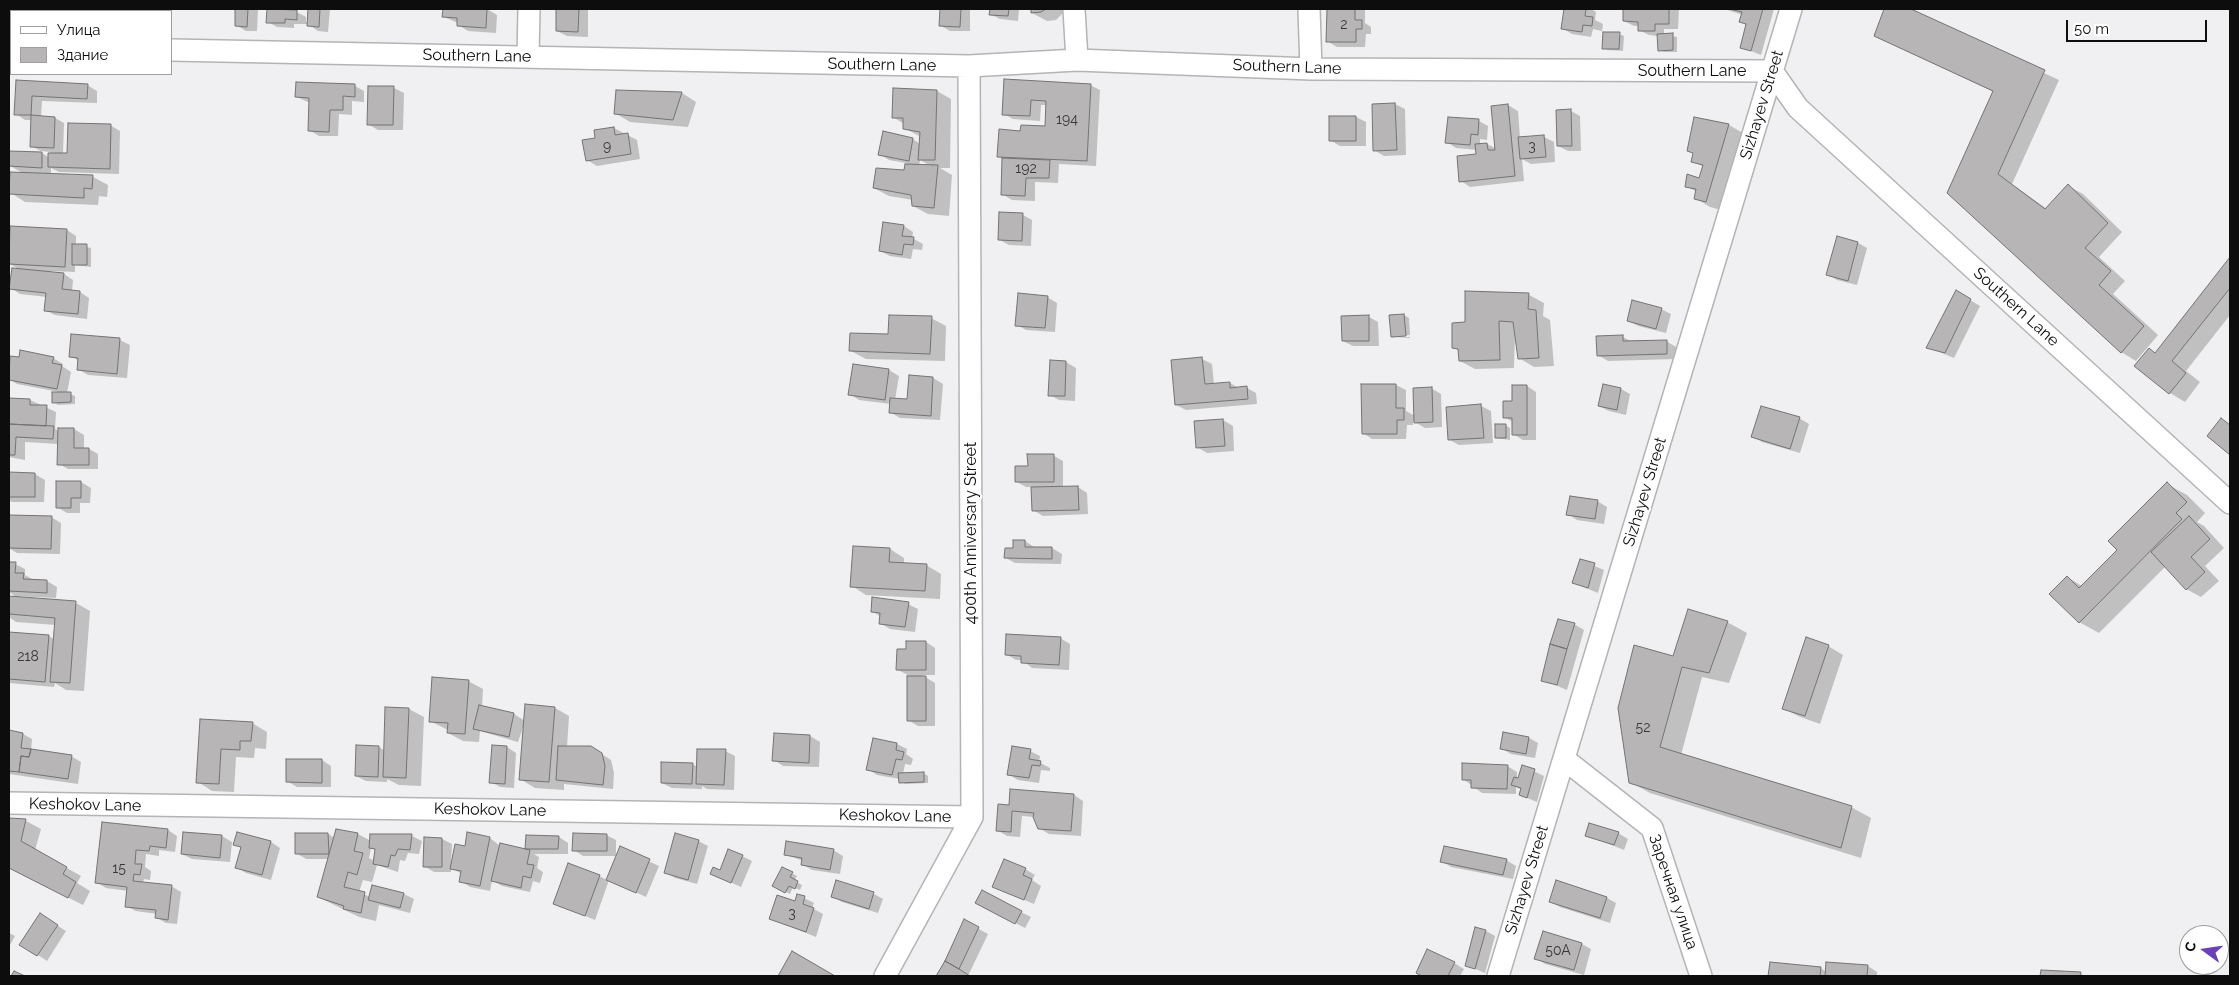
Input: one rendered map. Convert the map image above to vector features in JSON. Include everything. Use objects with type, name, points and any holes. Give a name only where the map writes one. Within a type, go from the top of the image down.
[{"type":"street","points":[[528,57],[529,9]]},
{"type":"street","points":[[1074,9],[1077,60]]},
{"type":"street","points":[[1309,9],[1311,69]]},
{"type":"street","name":"Sizhayev Street","points":[[1498,976],[1792,9]]},
{"type":"street","name":"Southern Lane","points":[[172,50],[969,66],[1077,60],[1311,69],[1772,71],[1798,108],[2230,503]]},
{"type":"street","name":"400th Anniversary Street","points":[[885,976],[972,817],[969,66]]},
{"type":"street","name":"Заречная улица","points":[[1564,760],[1652,828],[1701,976]]},
{"type":"street","name":"Keshokov Lane","points":[[9,803],[972,817]]},
{"type":"building","points":[[22,9],[66,9],[66,10]]},
{"type":"building","points":[[88,9],[108,9],[108,10]]},
{"type":"building","points":[[235,9],[248,9],[247,27],[235,26]]},
{"type":"building","points":[[267,9],[297,10],[297,20],[285,19],[285,23],[266,23]]},
{"type":"building","points":[[308,9],[320,9],[319,27],[307,26]]},
{"type":"building","points":[[443,9],[487,9],[486,28],[457,26],[457,18],[442,17]]},
{"type":"building","points":[[556,9],[579,9],[578,32],[556,31]]},
{"type":"building","points":[[940,9],[961,9],[960,27],[939,26]]},
{"type":"building","points":[[990,9],[1009,9],[1008,16],[989,15]]},
{"type":"building","points":[[1031,9],[1046,9],[1041,12],[1031,13]]},
{"type":"building","points":[[1327,9],[1355,9],[1355,20],[1362,20],[1362,29],[1356,29],[1356,42],[1326,42]]},
{"type":"building","points":[[1564,9],[1586,9],[1585,16],[1593,17],[1592,26],[1583,25],[1582,32],[1561,29]]},
{"type":"building","points":[[1623,9],[1669,9],[1669,24],[1655,24],[1655,31],[1638,31],[1638,22],[1623,21]]},
{"type":"building","points":[[1729,9],[1763,9],[1751,51],[1740,48],[1746,24],[1739,22],[1742,12]]},
{"type":"building","points":[[1884,9],[1911,9],[2045,70],[1998,174],[2045,209],[2068,184],[2108,223],[2085,248],[2111,271],[2099,285],[2144,326],[2121,353],[1947,193],[1993,91],[1874,36]]},
{"type":"building","points":[[1603,32],[1620,32],[1619,49],[1602,49]]},
{"type":"building","points":[[1673,33],[1673,50],[1658,51],[1657,34]]},
{"type":"building","points":[[1004,79],[1091,84],[1087,161],[997,157],[999,129],[1020,131],[1021,125],[1045,126],[1046,101],[1031,100],[1030,116],[1002,115]]},
{"type":"building","points":[[16,80],[88,84],[87,99],[32,96],[31,115],[14,115]]},
{"type":"building","points":[[296,82],[355,84],[355,97],[343,96],[343,110],[330,110],[329,132],[308,131],[309,98],[295,97]]},
{"type":"building","points":[[368,86],[394,86],[393,125],[367,125]]},
{"type":"building","points":[[893,88],[937,90],[935,160],[918,160],[920,132],[903,129],[903,118],[892,118]]},
{"type":"building","points":[[616,90],[682,92],[673,120],[614,114]]},
{"type":"building","points":[[1395,103],[1397,150],[1373,151],[1372,104]]},
{"type":"building","points":[[1508,104],[1515,176],[1459,182],[1457,156],[1476,154],[1475,144],[1487,143],[1488,150],[1495,150],[1491,106]]},
{"type":"building","points":[[1571,109],[1572,146],[1557,146],[1556,110]]},
{"type":"building","points":[[31,115],[55,117],[54,148],[30,147]]},
{"type":"building","points":[[1329,116],[1356,116],[1356,141],[1329,141]]},
{"type":"building","points":[[1448,117],[1479,119],[1478,135],[1471,134],[1470,145],[1445,143]]},
{"type":"building","points":[[1694,117],[1729,124],[1706,202],[1694,199],[1696,189],[1685,187],[1687,174],[1699,178],[1703,165],[1691,162],[1693,153],[1687,151]]},
{"type":"building","points":[[68,123],[111,124],[110,169],[48,167],[48,153],[67,153]]},
{"type":"building","points":[[614,127],[615,135],[628,133],[631,154],[586,161],[582,140],[595,138],[594,130]]},
{"type":"building","points":[[883,131],[913,138],[909,161],[878,155]]},
{"type":"building","points":[[1544,135],[1546,157],[1520,159],[1518,137]]},
{"type":"building","points":[[9,151],[42,152],[42,168],[9,166]]},
{"type":"building","points":[[1002,158],[1050,160],[1049,178],[1026,178],[1025,196],[1001,195]]},
{"type":"building","points":[[905,164],[938,165],[934,208],[912,206],[911,195],[873,188],[876,168],[904,170]]},
{"type":"building","points":[[10,172],[93,175],[92,189],[84,188],[84,198],[9,194]]},
{"type":"building","points":[[999,212],[1023,213],[1022,241],[998,240]]},
{"type":"building","points":[[883,222],[904,225],[902,236],[914,237],[913,245],[904,244],[902,255],[879,251]]},
{"type":"building","points":[[10,226],[67,229],[65,267],[9,264]]},
{"type":"building","points":[[1837,236],[1858,242],[1848,281],[1826,275]]},
{"type":"building","points":[[72,244],[87,244],[87,265],[72,265]]},
{"type":"building","points":[[2230,257],[2230,288],[2172,361],[2186,373],[2169,394],[2134,366],[2149,348],[2155,353]]},
{"type":"building","points":[[12,268],[64,273],[62,289],[80,291],[78,314],[44,311],[46,293],[9,289]]},
{"type":"building","points":[[1956,290],[1971,299],[1945,353],[1926,348]]},
{"type":"building","points":[[1465,291],[1529,293],[1528,309],[1536,310],[1539,358],[1518,359],[1513,322],[1499,321],[1500,360],[1459,361],[1458,349],[1452,348],[1452,323],[1465,322]]},
{"type":"building","points":[[1018,293],[1048,296],[1045,328],[1015,326]]},
{"type":"building","points":[[1632,300],[1662,308],[1656,329],[1627,321]]},
{"type":"building","points":[[1404,314],[1406,336],[1391,337],[1389,315]]},
{"type":"building","points":[[889,315],[932,316],[930,354],[849,351],[850,333],[888,334]]},
{"type":"building","points":[[1369,315],[1369,341],[1342,341],[1341,316]]},
{"type":"building","points":[[71,334],[120,338],[117,374],[77,370],[78,358],[69,357]]},
{"type":"building","points":[[1623,335],[1623,341],[1667,340],[1667,354],[1597,356],[1596,336]]},
{"type":"building","points":[[20,350],[54,357],[52,363],[62,365],[57,389],[9,380],[10,356],[19,357]]},
{"type":"building","points":[[1202,357],[1205,384],[1230,382],[1230,388],[1247,386],[1248,399],[1175,405],[1171,360]]},
{"type":"building","points":[[1050,360],[1066,361],[1065,396],[1048,396]]},
{"type":"building","points":[[853,364],[889,369],[885,400],[848,395]]},
{"type":"building","points":[[909,375],[933,377],[931,416],[889,413],[890,398],[907,399]]},
{"type":"building","points":[[1361,384],[1396,384],[1396,408],[1404,408],[1404,420],[1397,420],[1397,434],[1362,434]]},
{"type":"building","points":[[1603,384],[1621,388],[1617,410],[1598,406]]},
{"type":"building","points":[[1512,385],[1527,385],[1527,435],[1512,435],[1512,418],[1503,418],[1503,401],[1512,401]]},
{"type":"building","points":[[1432,387],[1433,422],[1414,423],[1413,388]]},
{"type":"building","points":[[52,392],[71,392],[71,402],[52,403]]},
{"type":"building","points":[[9,398],[30,399],[30,405],[47,405],[46,426],[9,424]]},
{"type":"building","points":[[1481,404],[1484,438],[1448,440],[1446,407]]},
{"type":"building","points":[[1761,406],[1800,417],[1790,449],[1751,437]]},
{"type":"building","points":[[2221,418],[2230,425],[2230,455],[2207,436]]},
{"type":"building","points":[[1223,419],[1225,446],[1196,448],[1194,421]]},
{"type":"building","points":[[9,424],[54,426],[53,439],[16,437],[15,455],[9,455]]},
{"type":"building","points":[[1495,424],[1506,424],[1506,438],[1495,438]]},
{"type":"building","points":[[58,428],[74,428],[74,448],[89,448],[89,465],[57,465]]},
{"type":"building","points":[[1027,454],[1054,454],[1054,482],[1015,482],[1015,466],[1028,466]]},
{"type":"building","points":[[9,472],[35,473],[35,497],[9,497]]},
{"type":"building","points":[[56,481],[81,481],[81,498],[71,498],[71,508],[56,508]]},
{"type":"building","points":[[2167,482],[2187,502],[2176,513],[2182,519],[2079,623],[2049,594],[2067,576],[2079,588],[2117,550],[2108,541]]},
{"type":"building","points":[[1078,486],[1079,510],[1032,511],[1031,487]]},
{"type":"building","points":[[1570,496],[1598,500],[1595,519],[1566,515]]},
{"type":"building","points":[[9,515],[52,516],[51,549],[9,548]]},
{"type":"building","points":[[2189,516],[2210,539],[2191,557],[2205,572],[2186,590],[2151,552]]},
{"type":"building","points":[[1013,540],[1025,540],[1025,547],[1052,547],[1052,559],[1004,558],[1005,548],[1013,548]]},
{"type":"building","points":[[853,546],[890,548],[889,562],[927,564],[925,591],[850,587]]},
{"type":"building","points":[[1580,559],[1595,563],[1588,588],[1572,583]]},
{"type":"building","points":[[9,562],[16,562],[15,573],[24,573],[23,579],[47,580],[47,593],[9,591]]},
{"type":"building","points":[[9,596],[76,601],[70,683],[50,682],[55,618],[9,614]]},
{"type":"building","points":[[872,597],[909,602],[905,627],[879,624],[880,613],[871,612]]},
{"type":"building","points":[[1688,609],[1728,621],[1709,673],[1682,667],[1660,747],[1852,806],[1841,848],[1629,783],[1618,708],[1634,645],[1673,656]]},
{"type":"building","points":[[1558,619],[1575,623],[1567,649],[1550,644]]},
{"type":"building","points":[[9,632],[49,635],[45,682],[9,679]]},
{"type":"building","points":[[1006,634],[1061,637],[1059,665],[1021,663],[1021,656],[1005,655]]},
{"type":"building","points":[[1806,637],[1829,645],[1805,716],[1782,709]]},
{"type":"building","points":[[906,641],[926,641],[926,670],[896,670],[897,649],[906,649]]},
{"type":"building","points":[[1550,644],[1567,649],[1557,685],[1541,681]]},
{"type":"building","points":[[907,676],[926,676],[926,721],[907,721]]},
{"type":"building","points":[[432,677],[469,680],[465,734],[447,733],[448,723],[429,722]]},
{"type":"building","points":[[525,704],[555,707],[549,782],[519,780]]},
{"type":"building","points":[[479,705],[514,713],[509,737],[473,729]]},
{"type":"building","points":[[385,707],[409,708],[406,778],[383,777]]},
{"type":"building","points":[[200,719],[253,722],[251,741],[240,741],[240,750],[221,749],[219,784],[196,783]]},
{"type":"building","points":[[9,730],[23,733],[21,748],[31,749],[29,757],[21,756],[19,772],[9,771]]},
{"type":"building","points":[[1503,732],[1529,737],[1526,754],[1500,749]]},
{"type":"building","points":[[774,733],[810,735],[809,763],[772,761]]},
{"type":"building","points":[[873,738],[897,743],[896,750],[904,752],[902,760],[896,759],[892,775],[866,770]]},
{"type":"building","points":[[356,745],[379,746],[378,777],[355,776]]},
{"type":"building","points":[[492,745],[507,746],[505,784],[489,783]]},
{"type":"building","points":[[558,746],[591,746],[602,753],[605,766],[603,785],[556,780]]},
{"type":"building","points":[[1012,746],[1031,749],[1029,759],[1041,761],[1040,766],[1032,765],[1029,778],[1007,775]]},
{"type":"building","points":[[31,749],[72,755],[68,779],[19,772],[21,756],[29,757]]},
{"type":"building","points":[[697,749],[726,749],[724,785],[696,784]]},
{"type":"building","points":[[286,759],[322,759],[322,783],[286,782]]},
{"type":"building","points":[[661,762],[693,763],[692,784],[661,783]]},
{"type":"building","points":[[1462,763],[1508,765],[1507,789],[1471,788],[1471,780],[1462,780]]},
{"type":"building","points":[[1522,765],[1535,769],[1527,798],[1519,795],[1521,788],[1511,785],[1514,777],[1518,778]]},
{"type":"building","points":[[924,772],[924,782],[899,783],[898,773]]},
{"type":"building","points":[[1010,789],[1074,794],[1071,831],[1038,829],[1033,817],[1034,813],[1012,811],[1011,832],[996,831],[998,804],[1009,805]]},
{"type":"building","points":[[9,818],[26,819],[21,841],[67,867],[63,874],[76,882],[68,898],[9,868]]},
{"type":"building","points":[[102,822],[168,829],[166,848],[150,846],[149,851],[136,850],[135,864],[142,864],[140,875],[134,874],[133,881],[172,885],[168,920],[155,918],[156,910],[125,907],[127,887],[95,883]]},
{"type":"building","points":[[1589,823],[1619,832],[1614,845],[1585,836]]},
{"type":"building","points":[[336,829],[358,833],[354,851],[363,853],[357,875],[348,872],[344,887],[365,892],[361,913],[343,909],[344,906],[317,897]]},
{"type":"building","points":[[183,832],[222,835],[220,858],[181,854]]},
{"type":"building","points":[[237,832],[271,841],[262,875],[235,868],[241,847],[233,845]]},
{"type":"building","points":[[467,832],[490,837],[480,886],[459,882],[461,871],[450,869],[455,844],[465,846]]},
{"type":"building","points":[[295,833],[328,833],[329,854],[295,854]]},
{"type":"building","points":[[573,833],[607,834],[607,851],[572,851]]},
{"type":"building","points":[[675,833],[699,840],[688,880],[664,873]]},
{"type":"building","points":[[370,834],[412,834],[410,850],[398,849],[395,856],[391,855],[388,867],[373,864],[375,849],[369,848]]},
{"type":"building","points":[[526,835],[559,836],[558,849],[525,849]]},
{"type":"building","points":[[424,837],[442,838],[442,867],[423,867]]},
{"type":"building","points":[[786,841],[834,849],[830,870],[801,865],[802,858],[784,855]]},
{"type":"building","points":[[500,843],[530,850],[527,864],[534,865],[531,878],[523,876],[521,888],[491,881]]},
{"type":"building","points":[[620,846],[650,859],[636,893],[606,880]]},
{"type":"building","points":[[1444,846],[1507,859],[1503,875],[1440,862]]},
{"type":"building","points":[[728,849],[743,855],[731,883],[710,874],[713,867],[720,870]]},
{"type":"building","points":[[1004,859],[1026,868],[1023,875],[1032,879],[1024,900],[992,887]]},
{"type":"building","points":[[568,863],[600,875],[585,916],[553,904]]},
{"type":"building","points":[[782,867],[793,872],[790,877],[798,881],[795,889],[789,886],[785,893],[772,886]]},
{"type":"building","points":[[836,880],[874,892],[869,909],[831,897]]},
{"type":"building","points":[[1556,880],[1607,897],[1600,918],[1549,902]]},
{"type":"building","points":[[372,885],[404,893],[400,908],[368,900]]},
{"type":"building","points":[[982,890],[1022,911],[1015,924],[975,903]]},
{"type":"building","points":[[797,894],[805,896],[803,904],[814,908],[806,932],[769,919],[777,895],[795,901]]},
{"type":"building","points":[[40,913],[58,925],[37,956],[19,945]]},
{"type":"building","points":[[964,919],[979,927],[959,969],[945,961]]},
{"type":"building","points":[[1475,927],[1486,930],[1475,969],[1465,966]]},
{"type":"building","points":[[1543,931],[1582,943],[1574,970],[1534,959]]},
{"type":"building","points":[[1427,949],[1455,962],[1448,976],[1422,976],[1416,973]]},
{"type":"building","points":[[792,951],[835,976],[778,976]]},
{"type":"building","points":[[945,961],[959,969],[970,976],[936,976]]},
{"type":"building","points":[[1770,962],[1821,967],[1820,976],[1768,976]]},
{"type":"building","points":[[1826,962],[1868,965],[1867,976],[1825,976]]},
{"type":"building","points":[[2041,970],[2081,972],[2080,976],[2040,976]]},
{"type":"building","points":[[14,971],[25,976],[11,976]]}]
